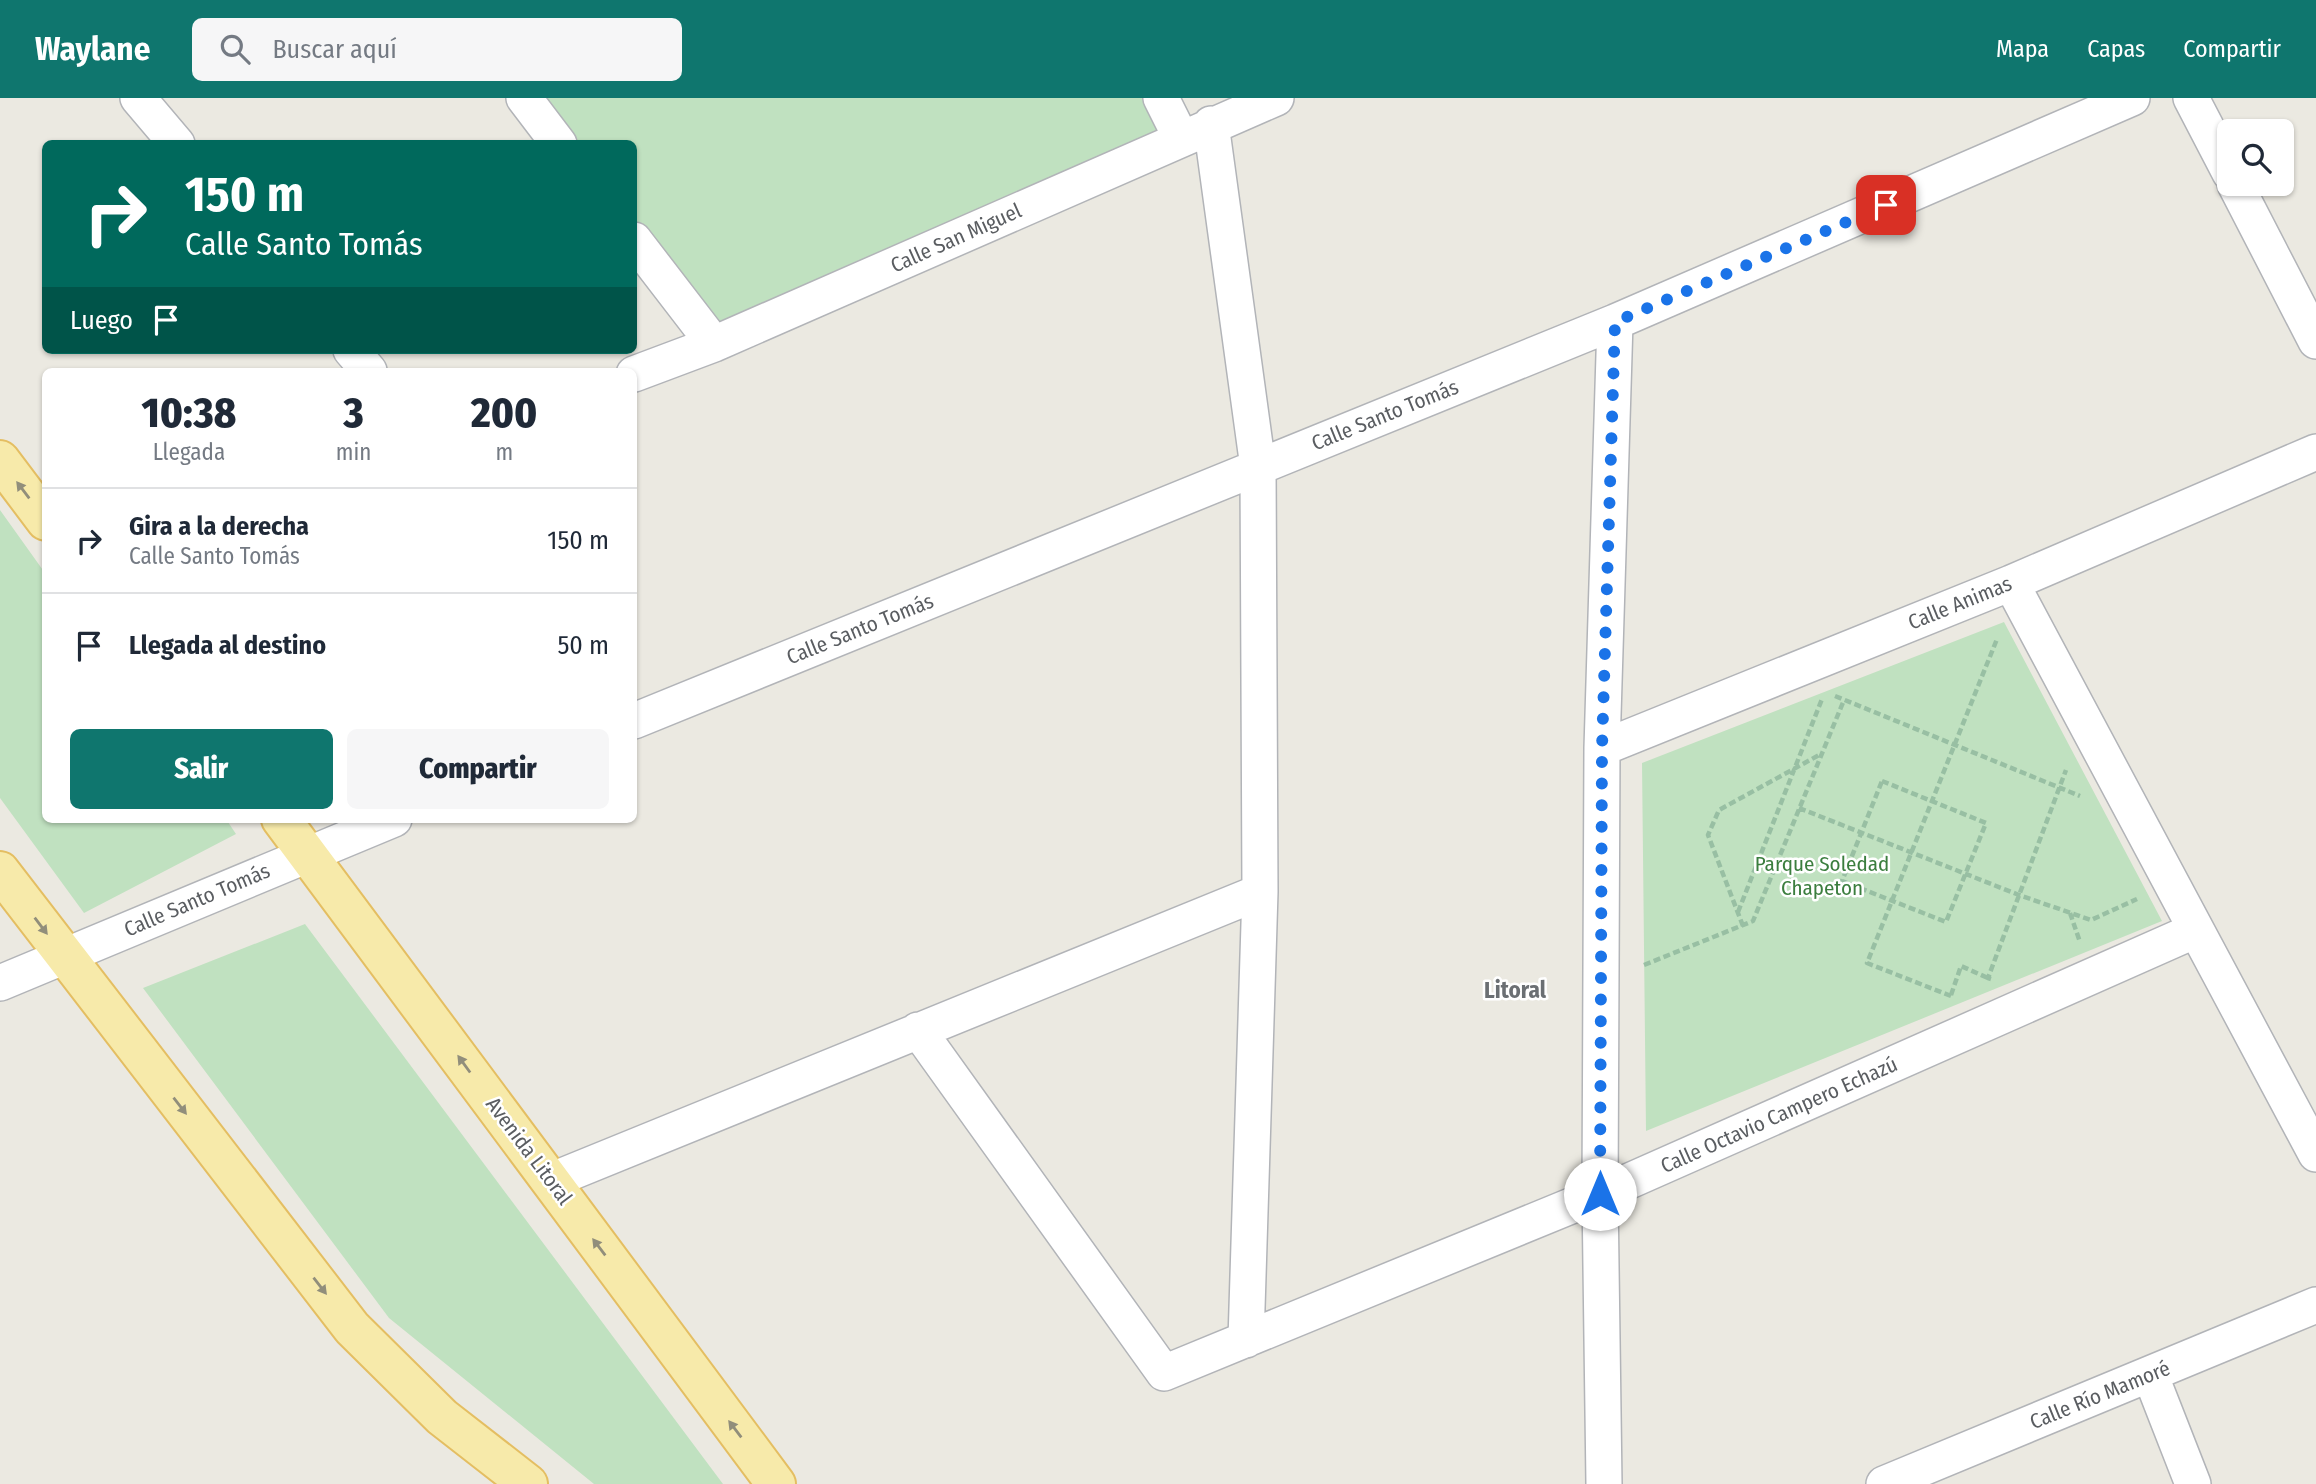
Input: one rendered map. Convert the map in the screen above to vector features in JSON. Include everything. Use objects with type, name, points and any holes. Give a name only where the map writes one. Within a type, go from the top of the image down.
[{"type":"main road","points":[[0,460],[42,516]]},
{"type":"main road","name":"Avenida Litoral","points":[[284,823],[776,1484]]},
{"type":"main road","points":[[0,871],[352,1328],[442,1417],[478,1466],[528,1484]]},
{"type":"street","points":[[138,98],[174,140]]},
{"type":"street","points":[[524,98],[556,140]]},
{"type":"street","points":[[1161,98],[1196,131],[1258,467],[1260,892],[1246,1340]]},
{"type":"street","name":"Calle San Miguel","points":[[637,373],[714,344],[1276,98]]},
{"type":"street","name":"Calle Santo Tomás","points":[[637,720],[1615,322],[2132,98]]},
{"type":"street","points":[[2191,98],[2217,148]]},
{"type":"street","points":[[2241,196],[2316,341]]},
{"type":"street","points":[[637,244],[714,344]]},
{"type":"street","points":[[1604,1484],[1600,1194],[1602,748],[1615,322]]},
{"type":"street","points":[[354,354],[366,368]]},
{"type":"street","name":"Calle Animas","points":[[1602,748],[2011,583],[2316,452]]},
{"type":"street","points":[[2011,583],[2316,1154]]},
{"type":"street","name":"Calle Santo Tomás","points":[[0,983],[384,823]]},
{"type":"street","points":[[550,1181],[1260,892]]},
{"type":"street","name":"Calle Octavio Campero Echazú","points":[[918,1030],[1164,1373],[1600,1194],[2196,930]]},
{"type":"street","name":"Calle Río Mamoré","points":[[1884,1484],[1927,1476],[2150,1374],[2316,1305]]},
{"type":"street","points":[[2150,1374],[2193,1484]]},
{"type":"path","points":[[1951,995],[1867,963],[1999,635]]},
{"type":"path","points":[[1738,912],[1824,692],[2090,800]]},
{"type":"path","points":[[1644,965],[1753,921],[1844,700]]},
{"type":"path","points":[[1743,926],[1708,835],[1719,810],[1822,754]]},
{"type":"path","points":[[1988,978],[2068,764]]},
{"type":"path","points":[[1882,781],[1986,823],[1946,922],[1842,881],[1862,832],[1882,781]]},
{"type":"path","points":[[1799,808],[2019,895],[2091,920],[2149,894]]},
{"type":"path","points":[[2070,913],[2083,953]]},
{"type":"path","points":[[1946,1009],[1961,966],[1996,982]]},
{"type":"green space","points":[[535,98],[1142,98],[1161,138],[716,332],[637,229],[637,140],[568,140]]},
{"type":"green space","points":[[0,510],[42,569],[42,823],[229,823],[236,834],[84,913],[0,798]]},
{"type":"green space","name":"Parque Soledad Chapeton","points":[[2004,622],[2162,921],[1646,1131],[1642,763]]},
{"type":"green space","points":[[305,924],[723,1484],[594,1484],[389,1318],[143,988]]},
{"type":"district","name":"Litoral","points":[[1515,990]]},
{"type":"route","points":[[1600,1194],[1602,748],[1615,322],[1886,205]]}]
